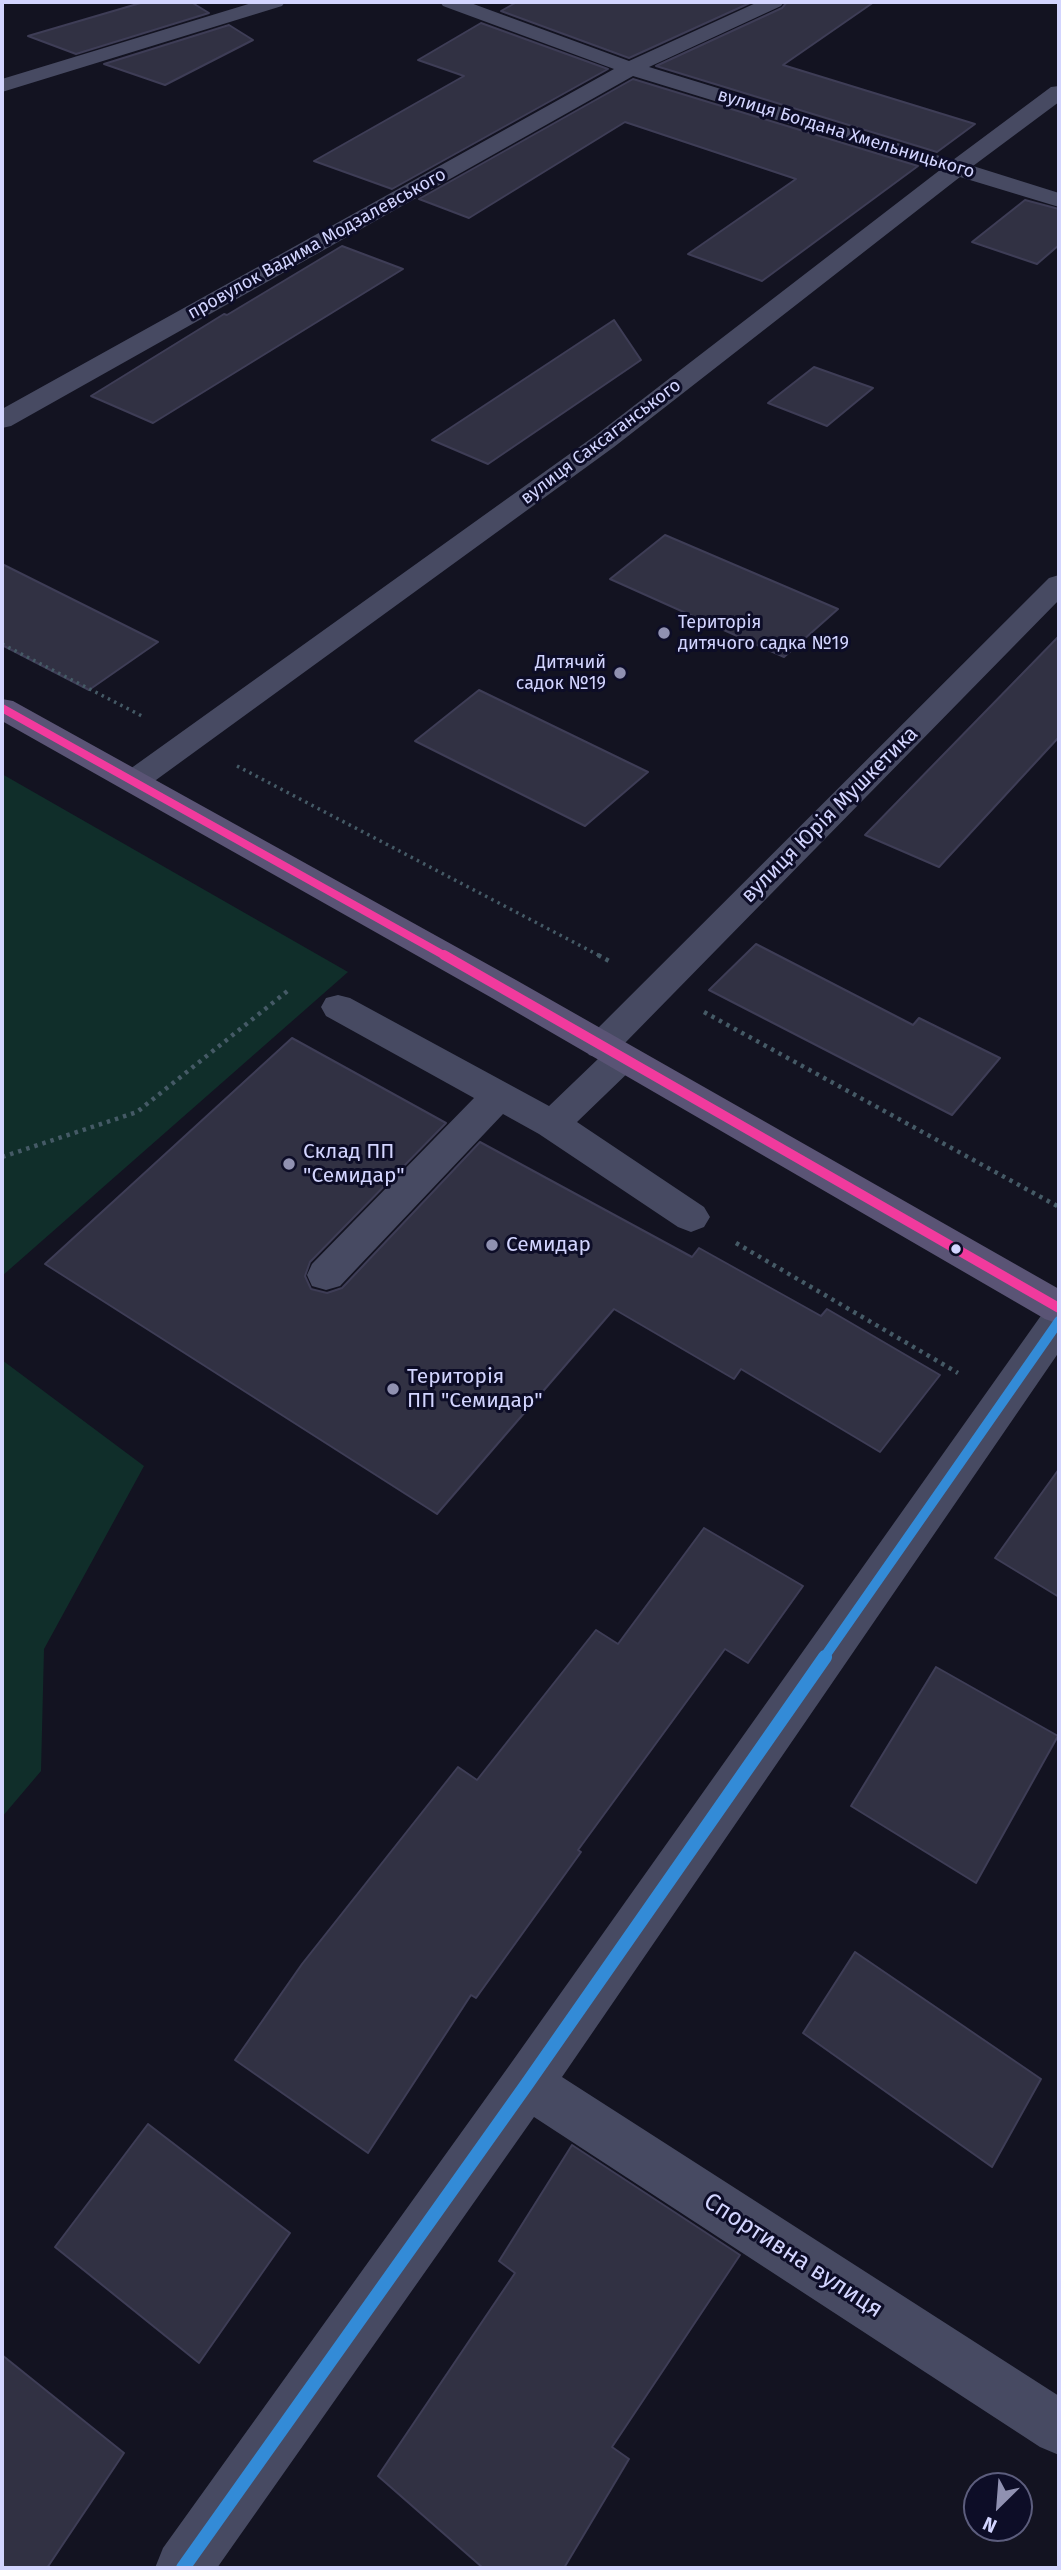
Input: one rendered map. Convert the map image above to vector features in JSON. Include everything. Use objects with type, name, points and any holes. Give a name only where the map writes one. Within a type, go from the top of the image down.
[{"type":"main road","points":[[2,709],[134,781],[1059,1308]]},
{"type":"street","points":[[2,86],[275,2]]},
{"type":"street","name":"вулиця Богдана Хмельницького","points":[[450,2],[632,69],[1059,200]]},
{"type":"street","points":[[632,69],[653,56],[774,2]]},
{"type":"street","name":"провулок Вадима Модзалевського","points":[[2,420],[632,69]]},
{"type":"street","name":"вулиця Саксаганського","points":[[134,781],[605,441],[1059,92]]},
{"type":"street","name":"вулиця Юрія Мушкетика","points":[[552,1124],[612,1052],[659,987],[1059,584]]},
{"type":"street","points":[[338,1007],[552,1124],[691,1217]]},
{"type":"street","points":[[326,1275],[498,1096]]},
{"type":"street","points":[[183,2568],[527,2084],[1059,1321]]},
{"type":"street","name":"Спортивна вулиця","points":[[527,2084],[1059,2428]]},
{"type":"path","points":[[2,644],[659,987],[1059,1207]]},
{"type":"path","points":[[2,1157],[137,1112],[292,987],[338,1007]]},
{"type":"path","points":[[691,1217],[1004,1400]]},
{"type":"green space","points":[[2,774],[348,972],[2,1276]]},
{"type":"green space","points":[[2,1360],[144,1466],[44,1649],[41,1771],[2,1817]]},
{"type":"building","points":[[144,2],[191,2],[209,13],[76,54],[28,36]]},
{"type":"building","points":[[517,2],[752,2],[629,58],[501,11]]},
{"type":"building","points":[[787,2],[874,2],[783,65],[975,124],[937,152],[656,66],[782,8]]},
{"type":"building","points":[[481,23],[608,69],[392,189],[314,161],[464,76],[418,60]]},
{"type":"building","points":[[229,25],[253,40],[165,85],[104,64]]},
{"type":"building","points":[[633,79],[918,166],[762,281],[688,254],[796,179],[625,122],[469,218],[419,199]]},
{"type":"building","points":[[1025,200],[1059,209],[1059,245],[1037,264],[972,242]]},
{"type":"building","points":[[342,246],[403,269],[153,423],[91,396],[224,314],[227,315]]},
{"type":"building","points":[[614,320],[641,360],[488,464],[432,440]]},
{"type":"building","points":[[814,367],[873,388],[827,426],[768,403]]},
{"type":"building","points":[[665,535],[838,609],[784,657],[610,579]]},
{"type":"building","points":[[2,564],[158,642],[89,690],[2,645]]},
{"type":"building","points":[[1059,636],[1059,737],[939,867],[865,835]]},
{"type":"building","points":[[479,690],[648,772],[585,826],[415,741]]},
{"type":"building","points":[[756,944],[913,1025],[919,1018],[1000,1058],[952,1115],[709,990]]},
{"type":"building","name":"Територія ПП \"Семидар\"","points":[[292,1038],[446,1123],[310,1262],[305,1276],[311,1289],[327,1293],[342,1288],[480,1142],[692,1257],[699,1248],[821,1316],[827,1309],[940,1375],[880,1452],[741,1369],[734,1379],[614,1309],[437,1514],[45,1264]]},
{"type":"building","points":[[1059,1469],[1059,1597],[995,1558]]},
{"type":"building","points":[[704,1528],[803,1586],[748,1663],[725,1649],[578,1850],[581,1852],[476,1998],[471,1995],[368,2153],[235,2060],[302,1964],[458,1767],[477,1780],[596,1630],[618,1644]]},
{"type":"building","points":[[936,1667],[1058,1736],[976,1883],[851,1806]]},
{"type":"building","points":[[855,1952],[1041,2079],[992,2167],[803,2033]]},
{"type":"building","points":[[148,2124],[290,2233],[199,2363],[55,2247]]},
{"type":"building","points":[[572,2145],[740,2255],[612,2447],[629,2459],[564,2568],[483,2568],[378,2476],[515,2273],[499,2261]]},
{"type":"building","points":[[2,2355],[124,2453],[47,2568],[2,2568]]},
{"type":"transit line","points":[[2,708],[504,989],[1059,1308]]},
{"type":"transit line","points":[[183,2568],[527,2084],[1059,1321]]},
{"type":"place","name":"Територія дитячого садка №19","points":[[664,633]]},
{"type":"place","name":"Дитячий садок №19","points":[[620,673]]},
{"type":"place","name":"Склад ПП \"Семидар\"","points":[[289,1164]]},
{"type":"place","name":"Семидар","points":[[492,1245]]},
{"type":"place","name":"Територія ПП \"Семидар\"","points":[[393,1389]]}]
